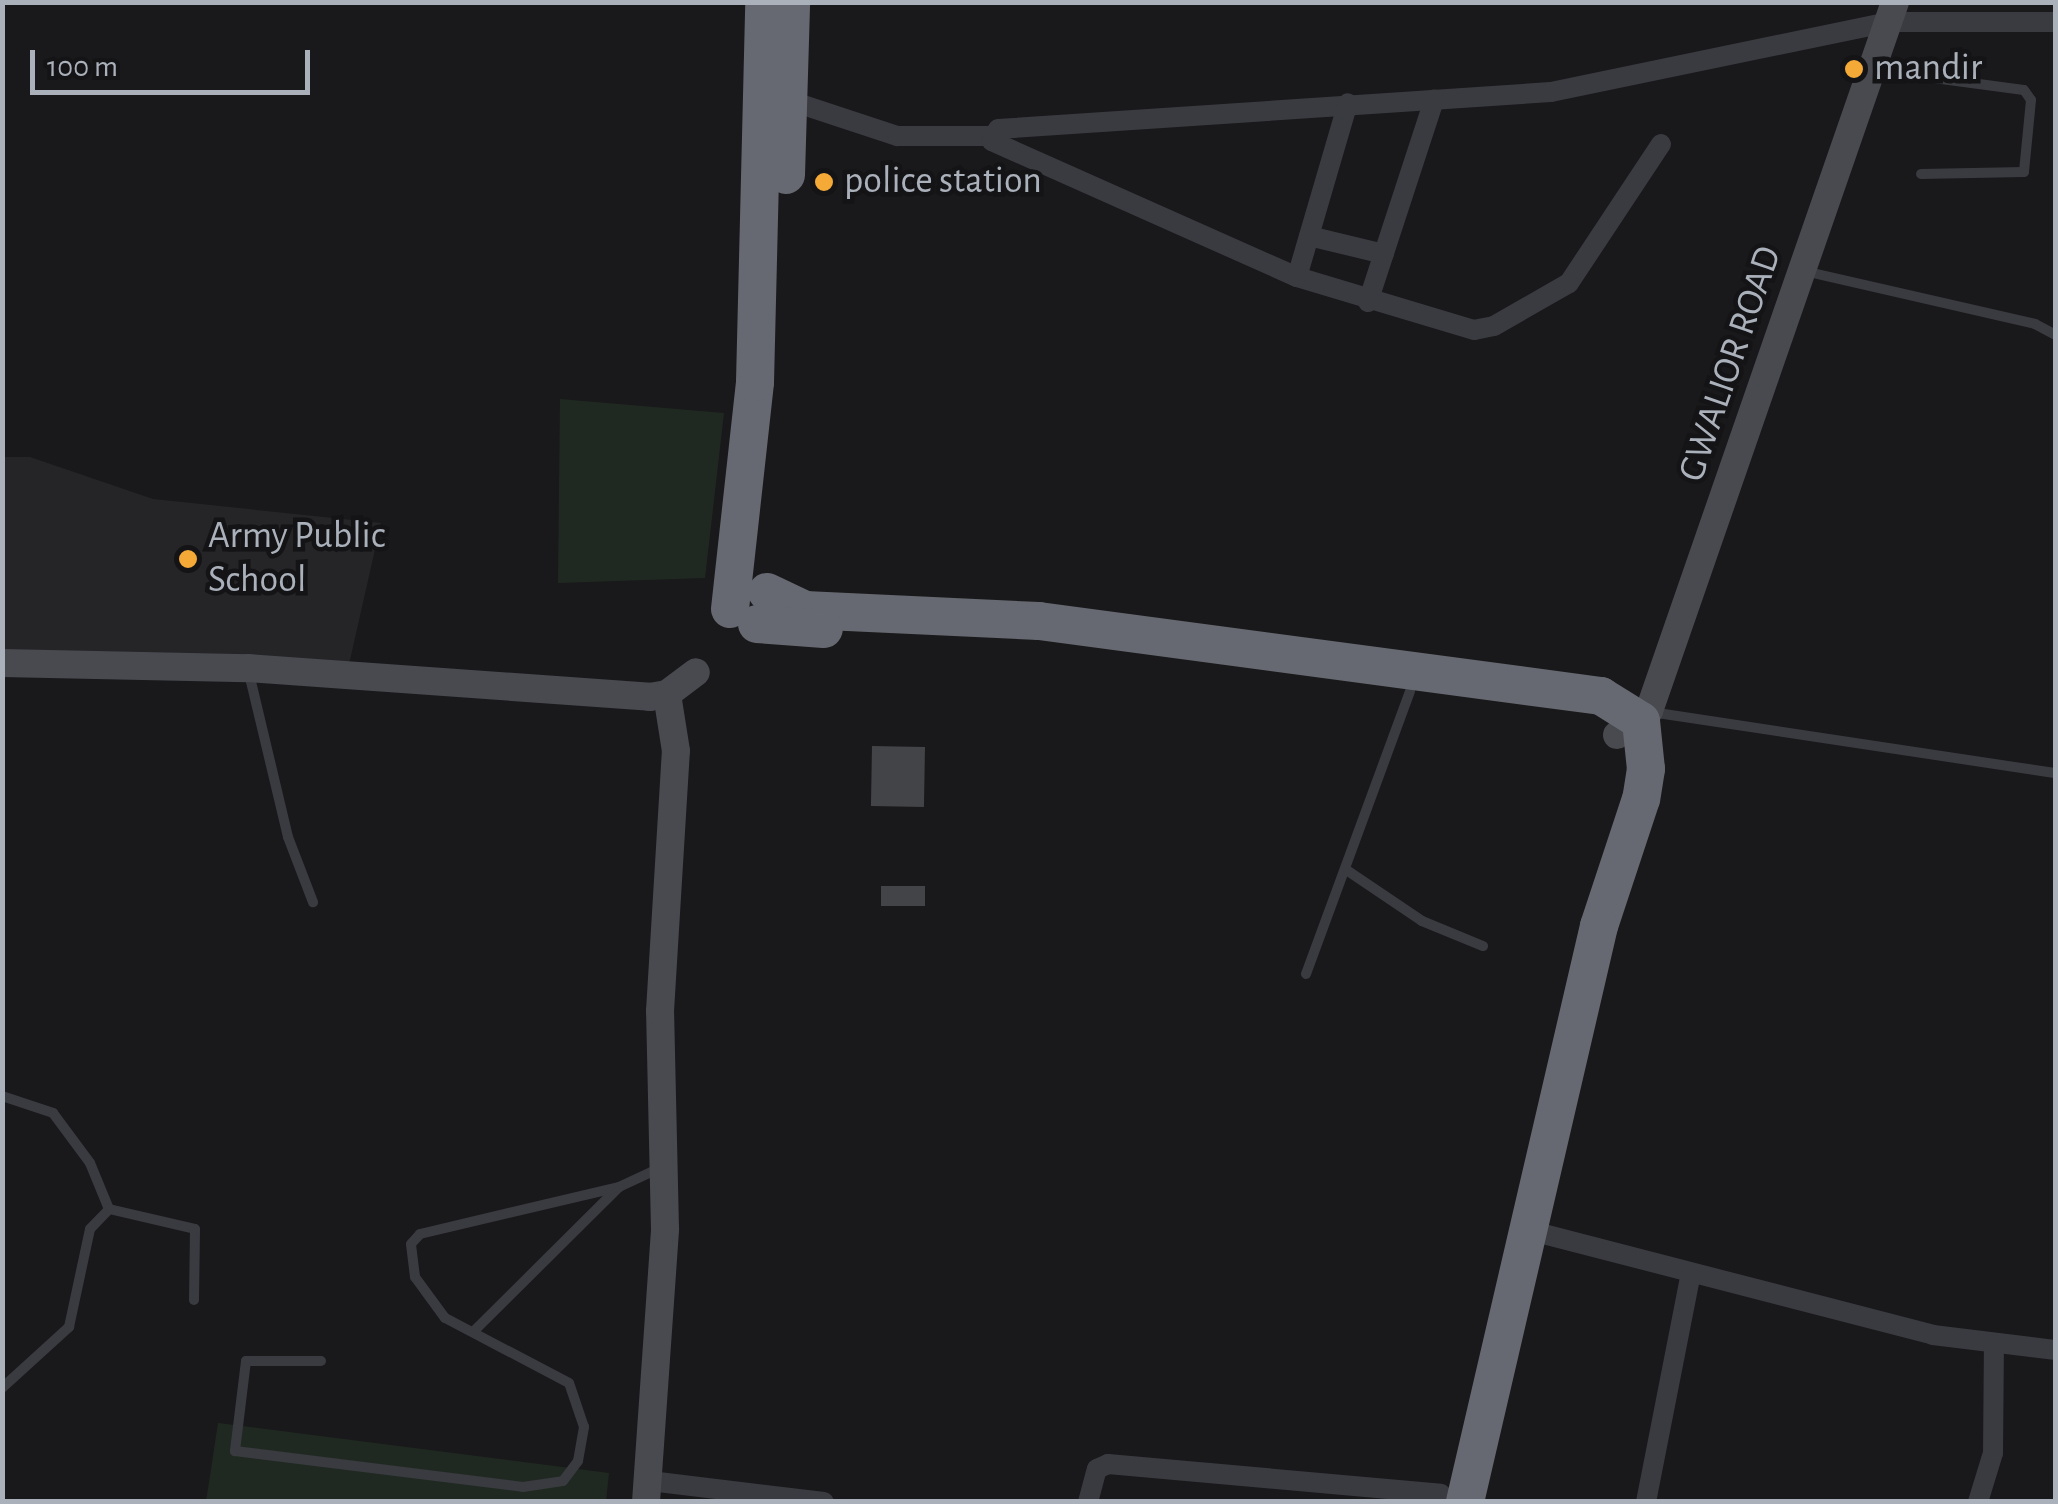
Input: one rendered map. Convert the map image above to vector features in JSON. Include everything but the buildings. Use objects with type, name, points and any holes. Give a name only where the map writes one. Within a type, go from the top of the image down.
[{"type":"highway","points":[[754,603],[764,2]]},
{"type":"highway","points":[[754,603],[777,387],[791,2]]},
{"type":"highway","points":[[754,603],[1037,645],[1636,722]]},
{"type":"highway","points":[[754,603],[806,610],[1039,621],[1601,696],[1636,722],[1646,755],[1641,800],[1599,926],[1528,1230],[1448,1499]]},
{"type":"highway","points":[[1448,1499],[1569,946],[1622,794],[1636,722]]},
{"type":"street","points":[[993,136],[998,129],[1551,92],[1892,12],[2016,11],[2056,22]]},
{"type":"street","name":"GWALIOR ROAD","points":[[1636,722],[1804,270],[1892,12]]},
{"type":"street","points":[[788,100],[897,136],[993,136]]},
{"type":"street","points":[[1368,302],[1434,100]]},
{"type":"street","points":[[1296,277],[1348,103]]},
{"type":"street","points":[[993,136],[998,145],[1296,277],[1457,328],[1494,326],[1568,283],[1661,144]]},
{"type":"street","points":[[1309,236],[1384,254]]},
{"type":"street","points":[[2,663],[248,668],[596,694],[666,694],[696,672]]},
{"type":"street","points":[[666,694],[676,751],[660,1011],[665,1165],[648,1491],[824,1502]]},
{"type":"street","points":[[1528,1230],[1690,1277],[1994,1345],[2056,1350]]},
{"type":"street","points":[[1646,1502],[1690,1277]]},
{"type":"street","points":[[1978,1502],[1993,1453],[1994,1345]]},
{"type":"street","points":[[1088,1502],[1096,1469],[1108,1464],[1448,1499]]},
{"type":"lane","points":[[1873,70],[2024,90],[2031,100],[2024,172],[1920,174]]},
{"type":"lane","points":[[1804,270],[2035,324],[2056,335]]},
{"type":"lane","points":[[248,668],[288,837],[313,902]]},
{"type":"lane","points":[[1306,974],[1410,692]]},
{"type":"lane","points":[[1636,722],[2056,773]]},
{"type":"lane","points":[[1345,869],[1422,922],[1483,946]]},
{"type":"lane","points":[[2,1096],[53,1114],[90,1163],[108,1209]]},
{"type":"lane","points":[[321,1362],[246,1362],[235,1450],[523,1488],[563,1481],[582,1451],[576,1394],[562,1378],[444,1318],[427,1301],[415,1277],[414,1238],[619,1187],[665,1165]]},
{"type":"lane","points":[[474,1330],[619,1187]]},
{"type":"lane","points":[[108,1209],[195,1229],[194,1300]]},
{"type":"lane","points":[[2,1388],[69,1327],[90,1229],[108,1209]]},
{"type":"shaded area","points":[[560,399],[724,413],[705,578],[558,583]]},
{"type":"shaded area","name":"Army Public School","points":[[3,457],[30,457],[153,499],[381,523],[350,660],[344,670],[3,657]]},
{"type":"shaded area","points":[[218,1423],[609,1473],[606,1501],[206,1502]]},
{"type":"place","name":"mandir","points":[[1854,69]]},
{"type":"place","name":"police station","points":[[824,182]]},
{"type":"place","name":"Army Public School","points":[[188,559]]}]
